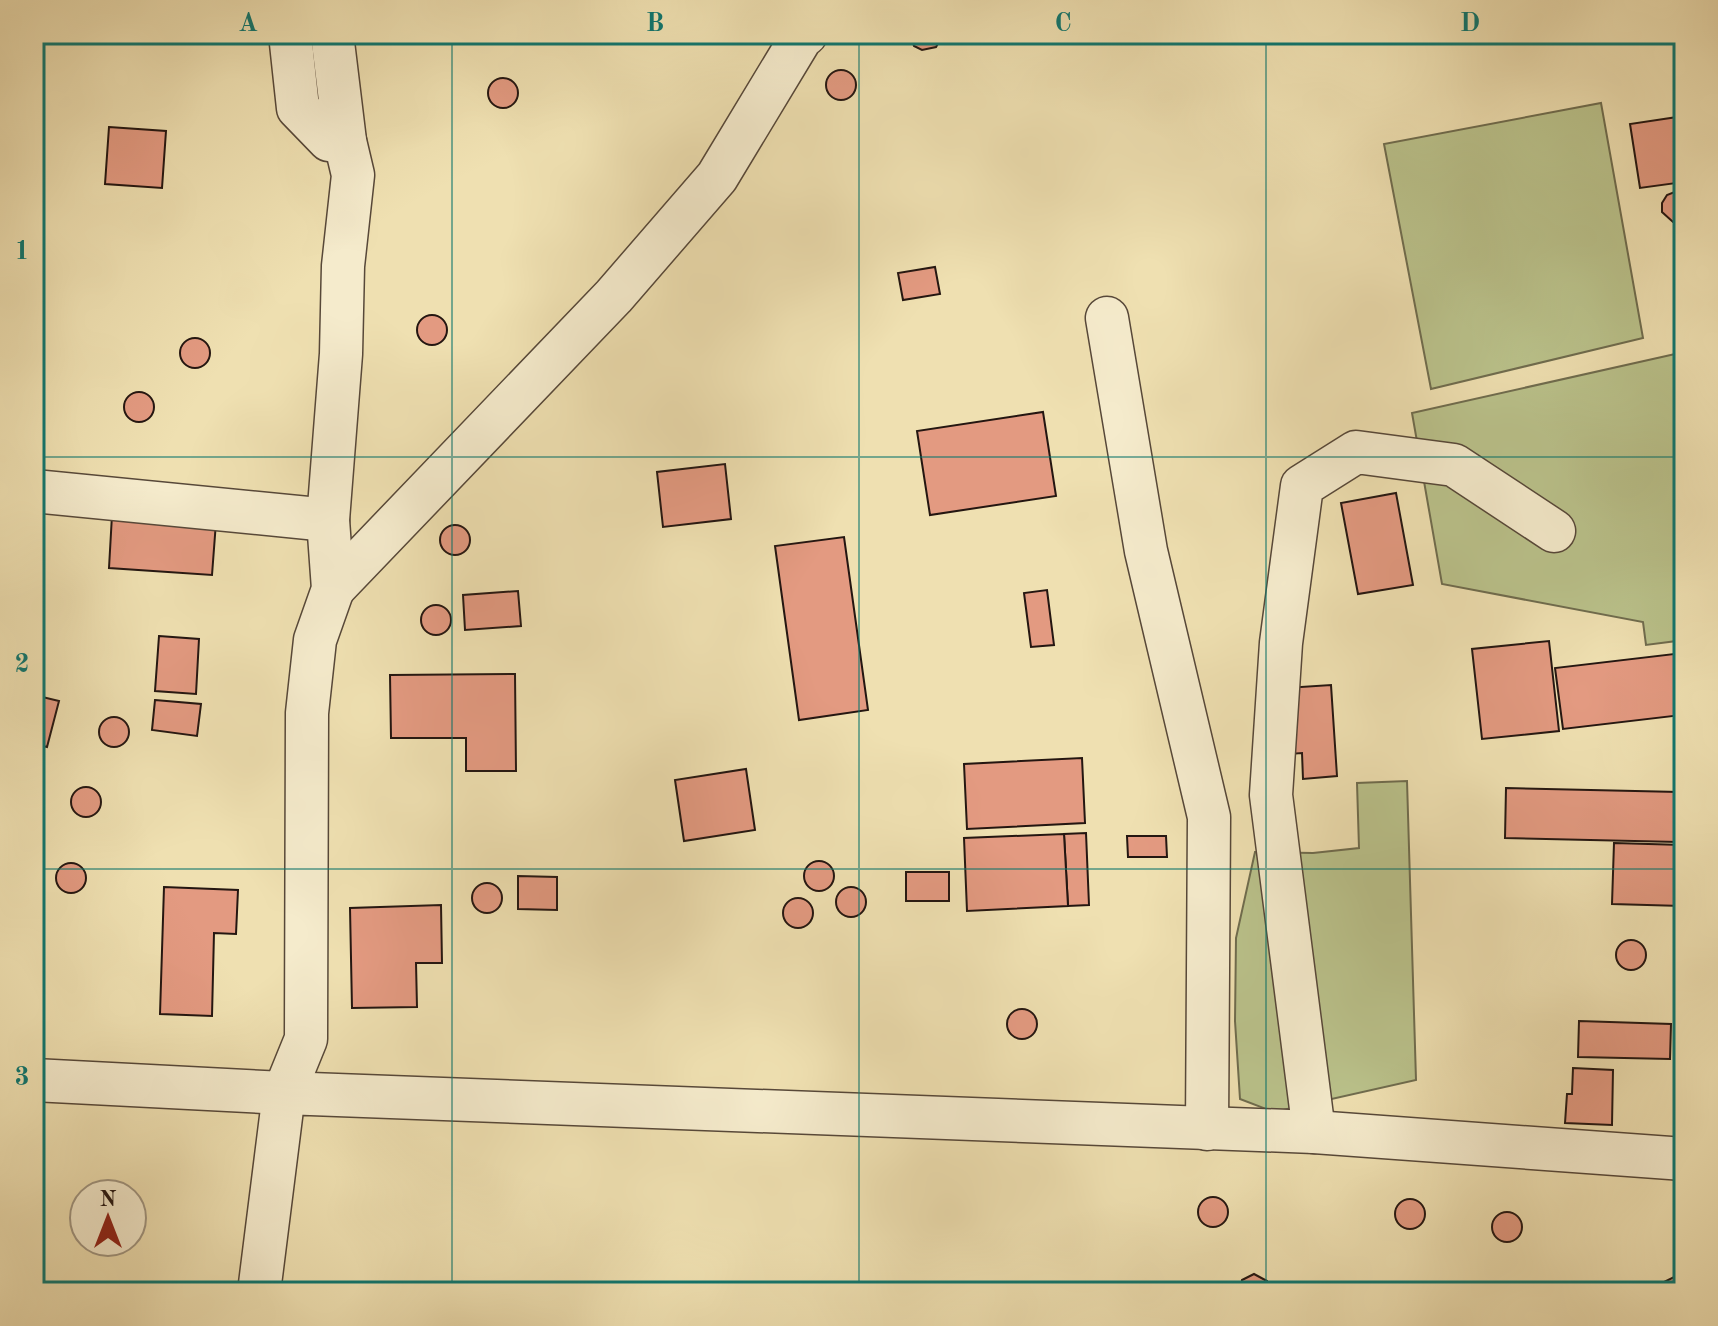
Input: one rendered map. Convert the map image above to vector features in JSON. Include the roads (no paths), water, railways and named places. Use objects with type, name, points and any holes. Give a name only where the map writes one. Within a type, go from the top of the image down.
[{"type":"street","points":[[290,34],[298,108],[329,140],[345,141]]},
{"type":"street","points":[[259,1292],[284,1093],[306,1039],[307,713],[315,640],[333,589],[328,520],[341,354],[343,266],[353,175],[345,141],[332,34]]},
{"type":"street","points":[[333,589],[614,296],[717,177],[806,34]]},
{"type":"street","points":[[1107,318],[1146,551],[1209,817],[1207,1129]]},
{"type":"street","points":[[1314,1132],[1271,795],[1281,643],[1302,486],[1356,452],[1454,465],[1554,531]]},
{"type":"street","points":[[34,491],[328,520]]},
{"type":"street","points":[[34,1080],[284,1093],[1314,1132],[1684,1159]]}]
